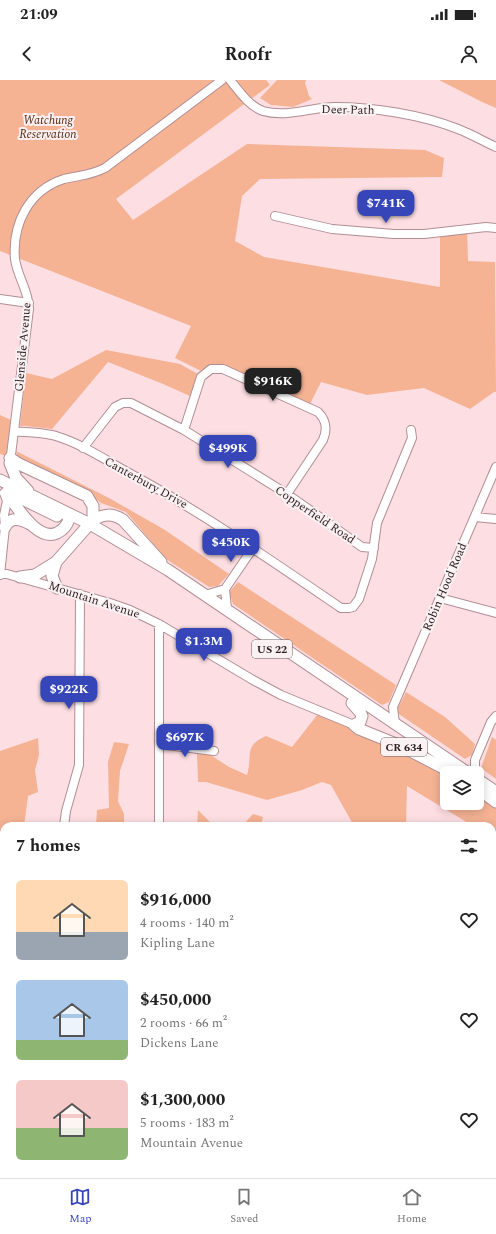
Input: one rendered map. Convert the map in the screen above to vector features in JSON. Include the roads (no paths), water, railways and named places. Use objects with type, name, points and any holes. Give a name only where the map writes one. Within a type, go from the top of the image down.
[{"type":"highway","points":[[0,473],[5,470],[10,461]]},
{"type":"highway","points":[[10,461],[16,478],[31,494]]},
{"type":"highway","points":[[10,461],[87,496],[93,506],[90,525]]},
{"type":"highway","points":[[1,486],[32,525],[40,532],[49,534],[61,530],[67,516]]},
{"type":"highway","name":"US 22","points":[[1,486],[31,494],[67,516]]},
{"type":"highway","name":"US 22","points":[[1,486],[90,525],[168,570],[378,712],[450,766]]},
{"type":"highway","points":[[20,577],[35,574],[56,562],[100,516],[109,515],[117,516],[123,520],[168,570]]},
{"type":"highway","points":[[5,527],[8,522],[16,519],[20,519],[32,525]]},
{"type":"highway","name":"US 22","points":[[90,525],[148,566],[448,766]]},
{"type":"highway","points":[[56,562],[52,576],[57,588]]},
{"type":"highway","points":[[352,703],[362,716],[360,722],[354,725]]},
{"type":"highway","name":"CR 634","points":[[354,725],[359,729],[445,766]]},
{"type":"highway","points":[[484,784],[496,792]]},
{"type":"highway","points":[[484,793],[496,802]]},
{"type":"street","name":"Glenside Avenue","points":[[10,461],[29,303],[15,260],[16,233],[19,221],[29,203],[44,188],[57,182],[92,174],[105,168],[222,80]]},
{"type":"street","name":"Deer Path","points":[[230,80],[246,99],[256,108],[264,111],[282,113],[334,107],[365,108],[442,123],[458,129],[496,148]]},
{"type":"street","points":[[275,216],[332,229],[394,234],[436,233],[486,227],[496,228]]},
{"type":"street","points":[[0,299],[29,303]]},
{"type":"street","points":[[184,430],[199,380],[204,373],[215,368],[223,369],[318,412],[325,420],[326,433],[323,440],[287,494]]},
{"type":"street","name":"Copperfield Road","points":[[83,448],[112,410],[127,402],[184,430],[287,494],[362,547],[374,548]]},
{"type":"street","name":"Canterbury Drive","points":[[14,432],[52,435],[68,440],[83,448],[168,494],[253,548],[344,609],[353,607],[359,598],[369,571],[377,523],[412,438],[411,430]]},
{"type":"street","name":"Robin Hood Road","points":[[392,707],[496,467]]},
{"type":"street","points":[[0,575],[5,527],[4,515],[7,501],[1,486]]},
{"type":"street","points":[[475,517],[496,519]]},
{"type":"street","points":[[226,609],[225,589],[253,548]]},
{"type":"street","name":"Mountain Avenue","points":[[0,572],[80,594],[130,610],[159,624],[281,695],[354,725]]},
{"type":"street","points":[[205,595],[225,589]]},
{"type":"street","points":[[65,822],[66,811],[79,765],[80,594]]},
{"type":"street","points":[[440,598],[496,613]]},
{"type":"street","points":[[159,624],[159,822]]},
{"type":"street","points":[[378,712],[392,707],[395,724]]},
{"type":"street","points":[[475,766],[475,760],[491,722],[496,716]]},
{"type":"street","points":[[159,744],[214,751]]},
{"type":"street","points":[[465,766],[475,760]]},
{"type":"park label","name":"Watchung Reservation","points":[[48,127]]}]
